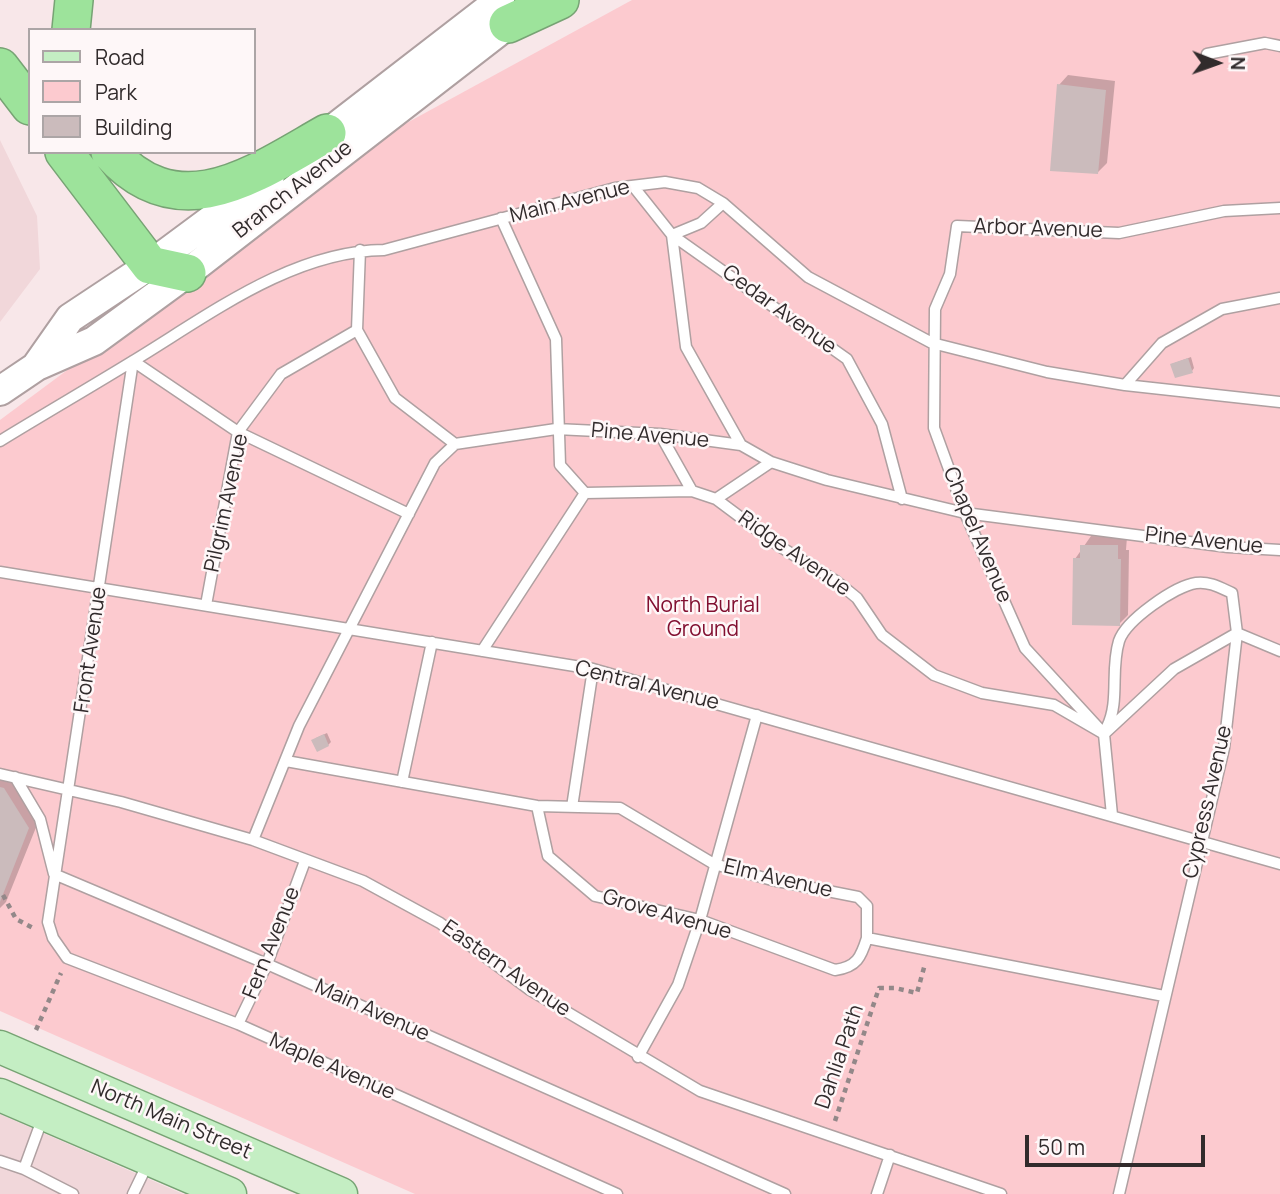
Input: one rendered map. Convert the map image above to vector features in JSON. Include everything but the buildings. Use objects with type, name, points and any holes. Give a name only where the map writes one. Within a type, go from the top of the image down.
[{"type":"highway","points":[[71,28],[74,0]]},
{"type":"highway","points":[[504,12],[560,0]]},
{"type":"highway","points":[[0,67],[28,103]]},
{"type":"highway","points":[[112,154],[132,173],[160,187],[210,191],[249,178],[327,133]]},
{"type":"highway","points":[[66,154],[150,265],[187,273]]},
{"type":"main road","name":"Branch Avenue","points":[[37,366],[70,318],[150,265],[327,133],[504,12],[540,0]]},
{"type":"main road","name":"Branch Avenue","points":[[0,391],[37,366],[94,341],[187,273],[504,12]]},
{"type":"main road","name":"North Main Street","points":[[0,1047],[341,1194]]},
{"type":"main road","name":"North Main Street","points":[[0,1096],[151,1158],[225,1193]]},
{"type":"main road","points":[[151,1158],[168,1120]]},
{"type":"lane","points":[[1207,54],[1265,43],[1280,46]]},
{"type":"lane","name":"Main Avenue","points":[[0,441],[198,321],[300,265],[360,250],[384,250],[632,186],[665,182],[698,188],[723,203],[808,277],[932,343],[1047,372],[1125,385],[1280,402]]},
{"type":"lane","name":"Cedar Avenue","points":[[632,186],[672,235],[847,359],[882,424],[902,499]]},
{"type":"lane","points":[[723,203],[701,223],[672,235],[685,347],[740,445]]},
{"type":"lane","name":"Arbor Avenue","points":[[957,226],[1119,233],[1224,211],[1280,208]]},
{"type":"lane","points":[[482,651],[585,493],[560,465],[556,429],[556,339],[501,218]]},
{"type":"lane","name":"Chapel Avenue","points":[[957,226],[950,274],[935,309],[932,343],[933,428],[965,513],[1025,648],[1104,733]]},
{"type":"lane","points":[[253,840],[299,726],[435,463],[455,444],[395,398],[357,330],[360,250]]},
{"type":"lane","points":[[1125,385],[1162,343],[1223,309],[1280,298]]},
{"type":"lane","name":"Pilgrim Avenue","points":[[206,605],[238,432],[281,374],[357,330]]},
{"type":"lane","points":[[134,361],[238,432],[409,514]]},
{"type":"lane","name":"Front Avenue","points":[[53,938],[48,922],[54,874],[134,361]]},
{"type":"lane","name":"Pine Avenue","points":[[455,444],[556,429],[660,434],[740,445],[771,462],[902,499],[965,513],[1228,547],[1280,550]]},
{"type":"lane","points":[[660,434],[692,491]]},
{"type":"lane","points":[[716,499],[771,462]]},
{"type":"lane","name":"Ridge Avenue","points":[[585,493],[692,491],[716,499],[779,546],[836,581],[857,598],[882,635],[934,675],[982,694],[1054,705],[1104,733]]},
{"type":"lane","name":"Central Avenue","points":[[0,572],[593,669],[1280,864]]},
{"type":"lane","name":"Cypress Avenue","points":[[1104,733],[1114,713],[1115,661],[1120,638],[1138,617],[1179,587],[1199,582],[1218,586],[1232,593],[1237,633],[1224,748],[1200,840],[1119,1194]]},
{"type":"lane","points":[[1112,815],[1104,733],[1174,669],[1237,633],[1280,651]]},
{"type":"lane","points":[[402,782],[432,642]]},
{"type":"lane","points":[[572,807],[593,669]]},
{"type":"lane","points":[[638,1057],[678,985],[700,920],[757,715]]},
{"type":"lane","name":"Elm Avenue","points":[[286,761],[537,806],[620,808],[714,864],[772,880],[858,897],[867,906],[867,938]]},
{"type":"lane","name":"Eastern Avenue","points":[[0,774],[253,840],[363,881],[440,923],[530,990],[638,1057],[700,1091],[1001,1194]]},
{"type":"lane","points":[[15,778],[40,819],[54,874]]},
{"type":"lane","name":"Grove Avenue","points":[[537,806],[548,856],[595,896],[700,920],[835,970],[851,968],[860,957],[867,938]]},
{"type":"lane","name":"Fern Avenue","points":[[238,1024],[267,964],[305,861]]},
{"type":"lane","name":"Main Avenue","points":[[54,874],[267,964],[785,1194]]},
{"type":"lane","name":"Maple Avenue","points":[[53,938],[67,958],[238,1024],[617,1194]]},
{"type":"lane","points":[[867,938],[1164,996]]},
{"type":"lane","points":[[24,1169],[44,1114]]},
{"type":"lane","points":[[877,1194],[890,1155]]},
{"type":"lane","points":[[133,1194],[151,1158]]},
{"type":"lane","points":[[0,1161],[24,1169],[73,1194]]},
{"type":"path","points":[[3,895],[16,919],[53,938]]},
{"type":"path","name":"Dahlia Path","points":[[830,1134],[879,988],[917,993],[930,950]]},
{"type":"path","points":[[36,1030],[62,969]]},
{"type":"shaded area","points":[[0,140],[37,216],[40,269],[0,322]]},
{"type":"shaded area","points":[[0,1114],[11,1119],[183,1194],[0,1194]]},
{"type":"green space","name":"North Burial Ground","points":[[632,0],[1280,0],[1280,1194],[415,1194],[0,1011],[0,420],[381,137]]}]
